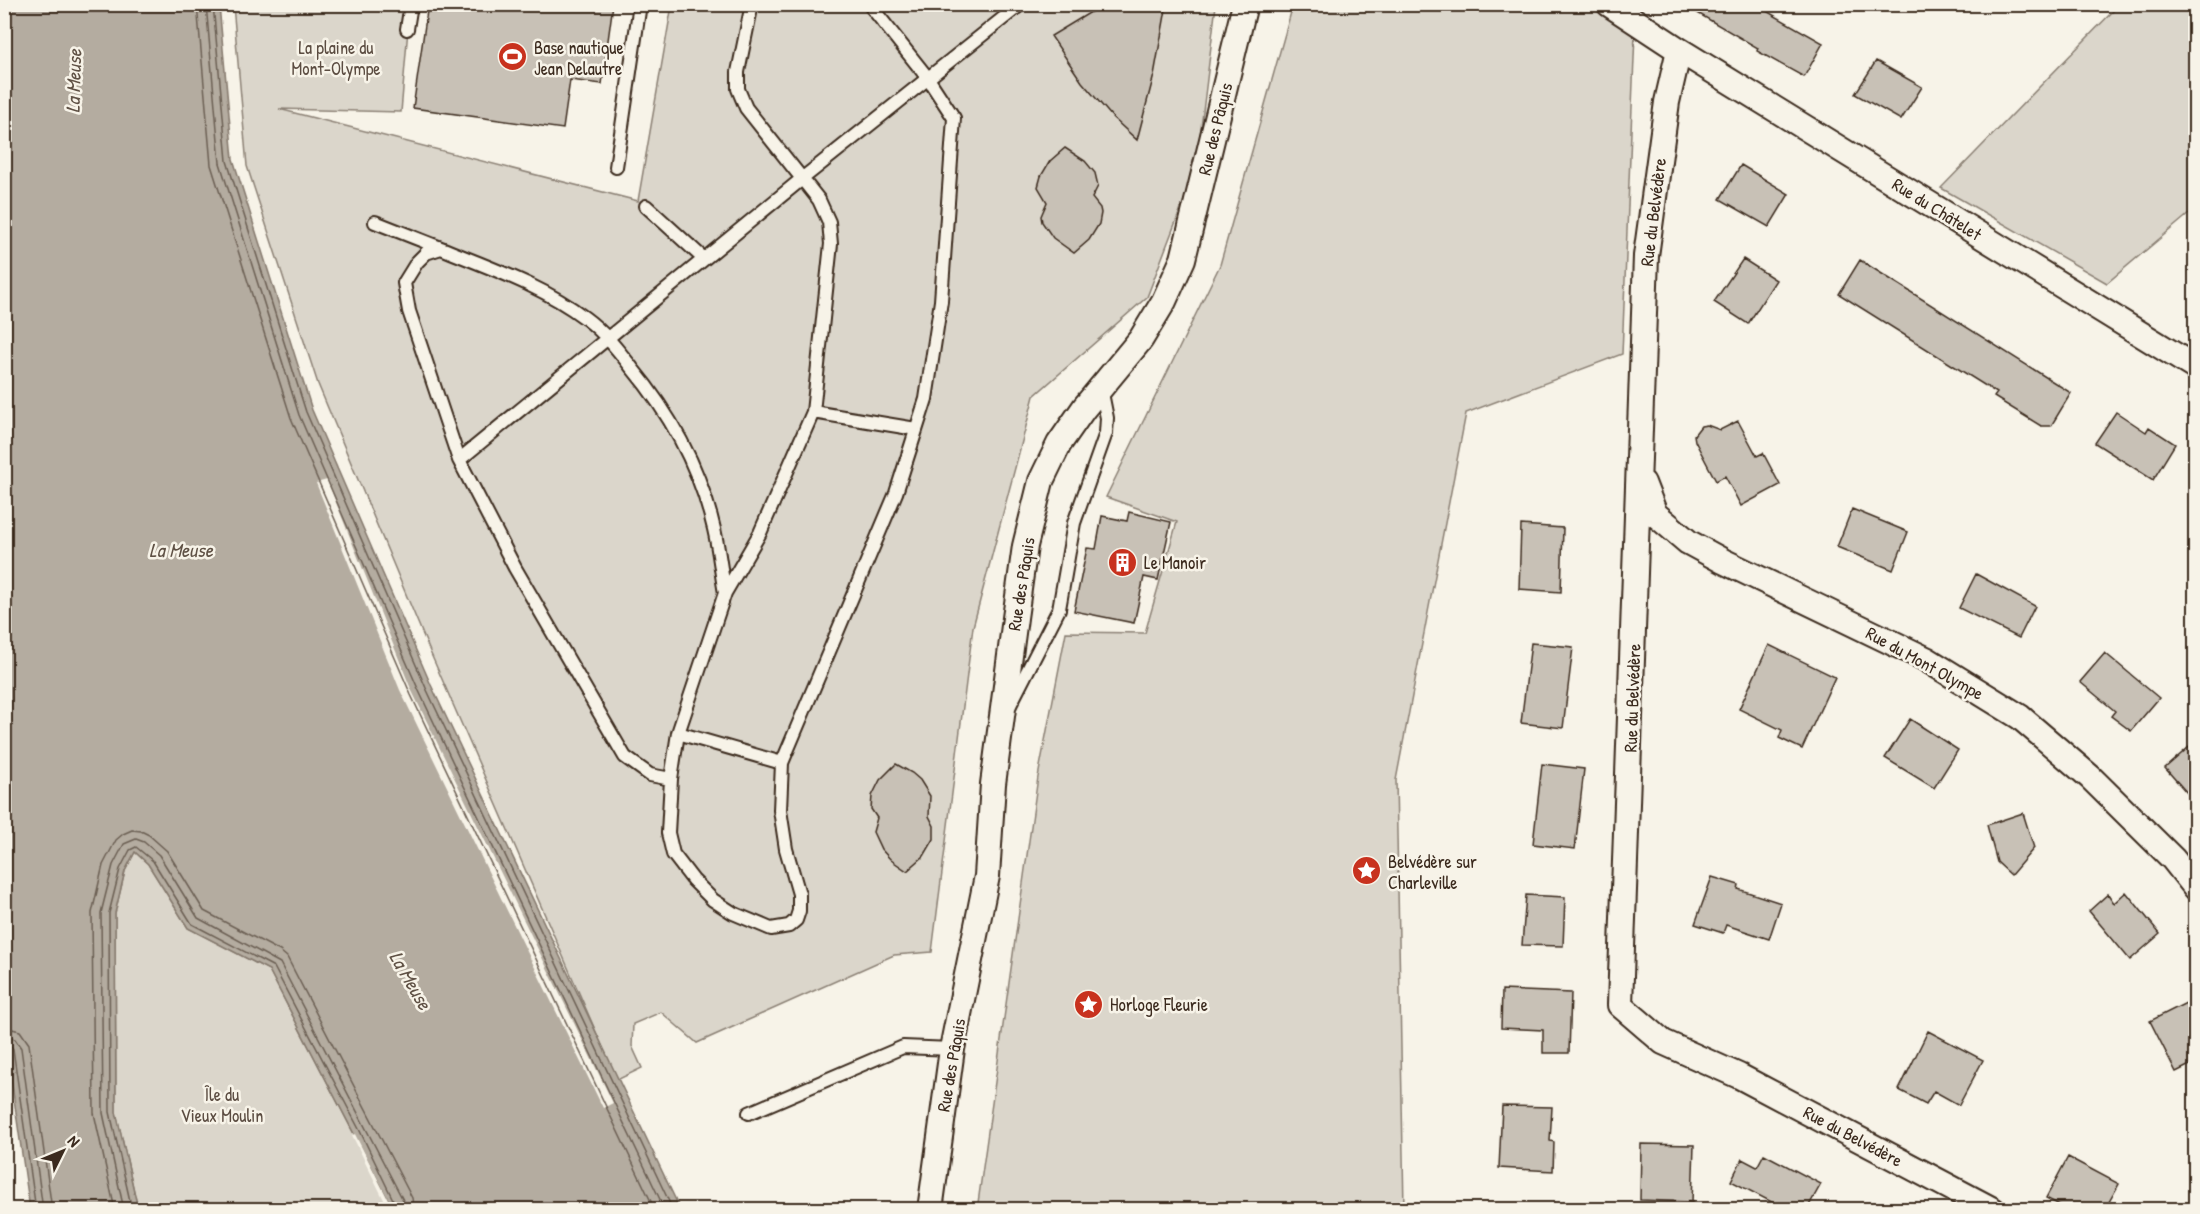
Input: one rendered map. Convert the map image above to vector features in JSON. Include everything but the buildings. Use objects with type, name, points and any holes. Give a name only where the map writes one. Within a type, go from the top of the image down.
[{"type":"street","name":"Rue des Pâquis","points":[[930,1209],[951,1049],[987,876],[993,784],[1025,546],[1041,481],[1059,444],[1083,408],[1141,339],[1164,302],[1183,259],[1245,4]]},
{"type":"street","points":[[1609,4],[1679,50]]},
{"type":"street","name":"Rue du Châtelet","points":[[1679,50],[2196,368]]},
{"type":"street","name":"Rue du Belvédère","points":[[1679,50],[1667,102],[1646,256],[1620,1005],[1664,1042],[1739,1076],[1993,1209]]},
{"type":"street","name":"Rue du Mont Olympe","points":[[1638,472],[1655,514],[1688,542],[1926,659],[2020,717],[2090,777],[2173,859],[2196,888]]},
{"type":"lane","points":[[407,30],[411,4]]},
{"type":"lane","points":[[616,167],[640,4]]},
{"type":"lane","points":[[752,4],[738,72],[738,89],[746,108],[819,200],[829,222],[831,244],[813,412],[760,533],[725,593],[678,733],[671,778],[668,833],[673,854],[693,880],[713,900],[746,920],[771,929],[789,926],[796,920],[799,916],[800,902],[786,849],[780,810],[782,763],[896,494],[926,399],[941,301],[954,118],[927,77],[869,4]]},
{"type":"lane","points":[[459,460],[927,77],[1022,4]]},
{"type":"lane","points":[[646,206],[704,259]]},
{"type":"lane","points":[[375,222],[540,291],[585,318],[608,338],[640,376],[676,427],[689,454],[715,531],[725,593]]},
{"type":"lane","points":[[441,248],[426,253],[417,262],[404,283],[409,311],[459,460],[515,568],[625,757],[650,775],[671,778]]},
{"type":"lane","points":[[1001,722],[1059,609],[1074,523],[1106,433],[1107,417],[1101,387]]},
{"type":"lane","points":[[813,412],[916,429]]},
{"type":"lane","points":[[678,733],[782,763]]},
{"type":"lane","points":[[748,1113],[903,1047],[951,1049]]},
{"type":"green space","name":"La plaine du Mont-Olympe","points":[[233,5],[410,5],[401,112],[279,109],[638,201],[672,5],[1216,5],[1196,169],[1147,297],[1034,396],[973,627],[932,952],[894,955],[697,1043],[661,1012],[633,1024],[632,1046],[642,1068],[617,1080],[431,654],[318,384],[247,166]]},
{"type":"green space","points":[[1293,5],[1601,5],[1635,33],[1622,354],[1466,413],[1396,780],[1404,1209],[977,1210],[1038,777],[1066,632],[1145,633],[1177,522],[1106,497],[1220,265]]},
{"type":"green space","points":[[2119,5],[2195,5],[2196,208],[2107,283],[1941,188]]},
{"type":"green space","name":"Île du Vieux Moulin","points":[[135,852],[148,864],[188,928],[269,970],[393,1209],[138,1209],[116,1112],[115,913],[125,871]]},
{"type":"water","name":"La Meuse","points":[[4,5],[219,5],[233,159],[312,410],[431,685],[680,1209],[393,1209],[269,970],[188,928],[148,864],[135,852],[125,871],[115,913],[116,1112],[138,1209],[30,1209],[4,1030]]},
{"type":"pier","points":[[327,480],[411,689],[613,1103],[603,1108],[400,690],[316,483]]},
{"type":"pier","points":[[355,1134],[393,1209],[389,1210],[352,1135]]},
{"type":"place","name":"Base nautique Jean Delautre","points":[[513,57]]},
{"type":"place","name":"Le Manoir","points":[[1123,562]]},
{"type":"place","name":"Belvédère sur Charleville","points":[[1367,871]]},
{"type":"place","name":"Horloge Fleurie","points":[[1089,1004]]}]
